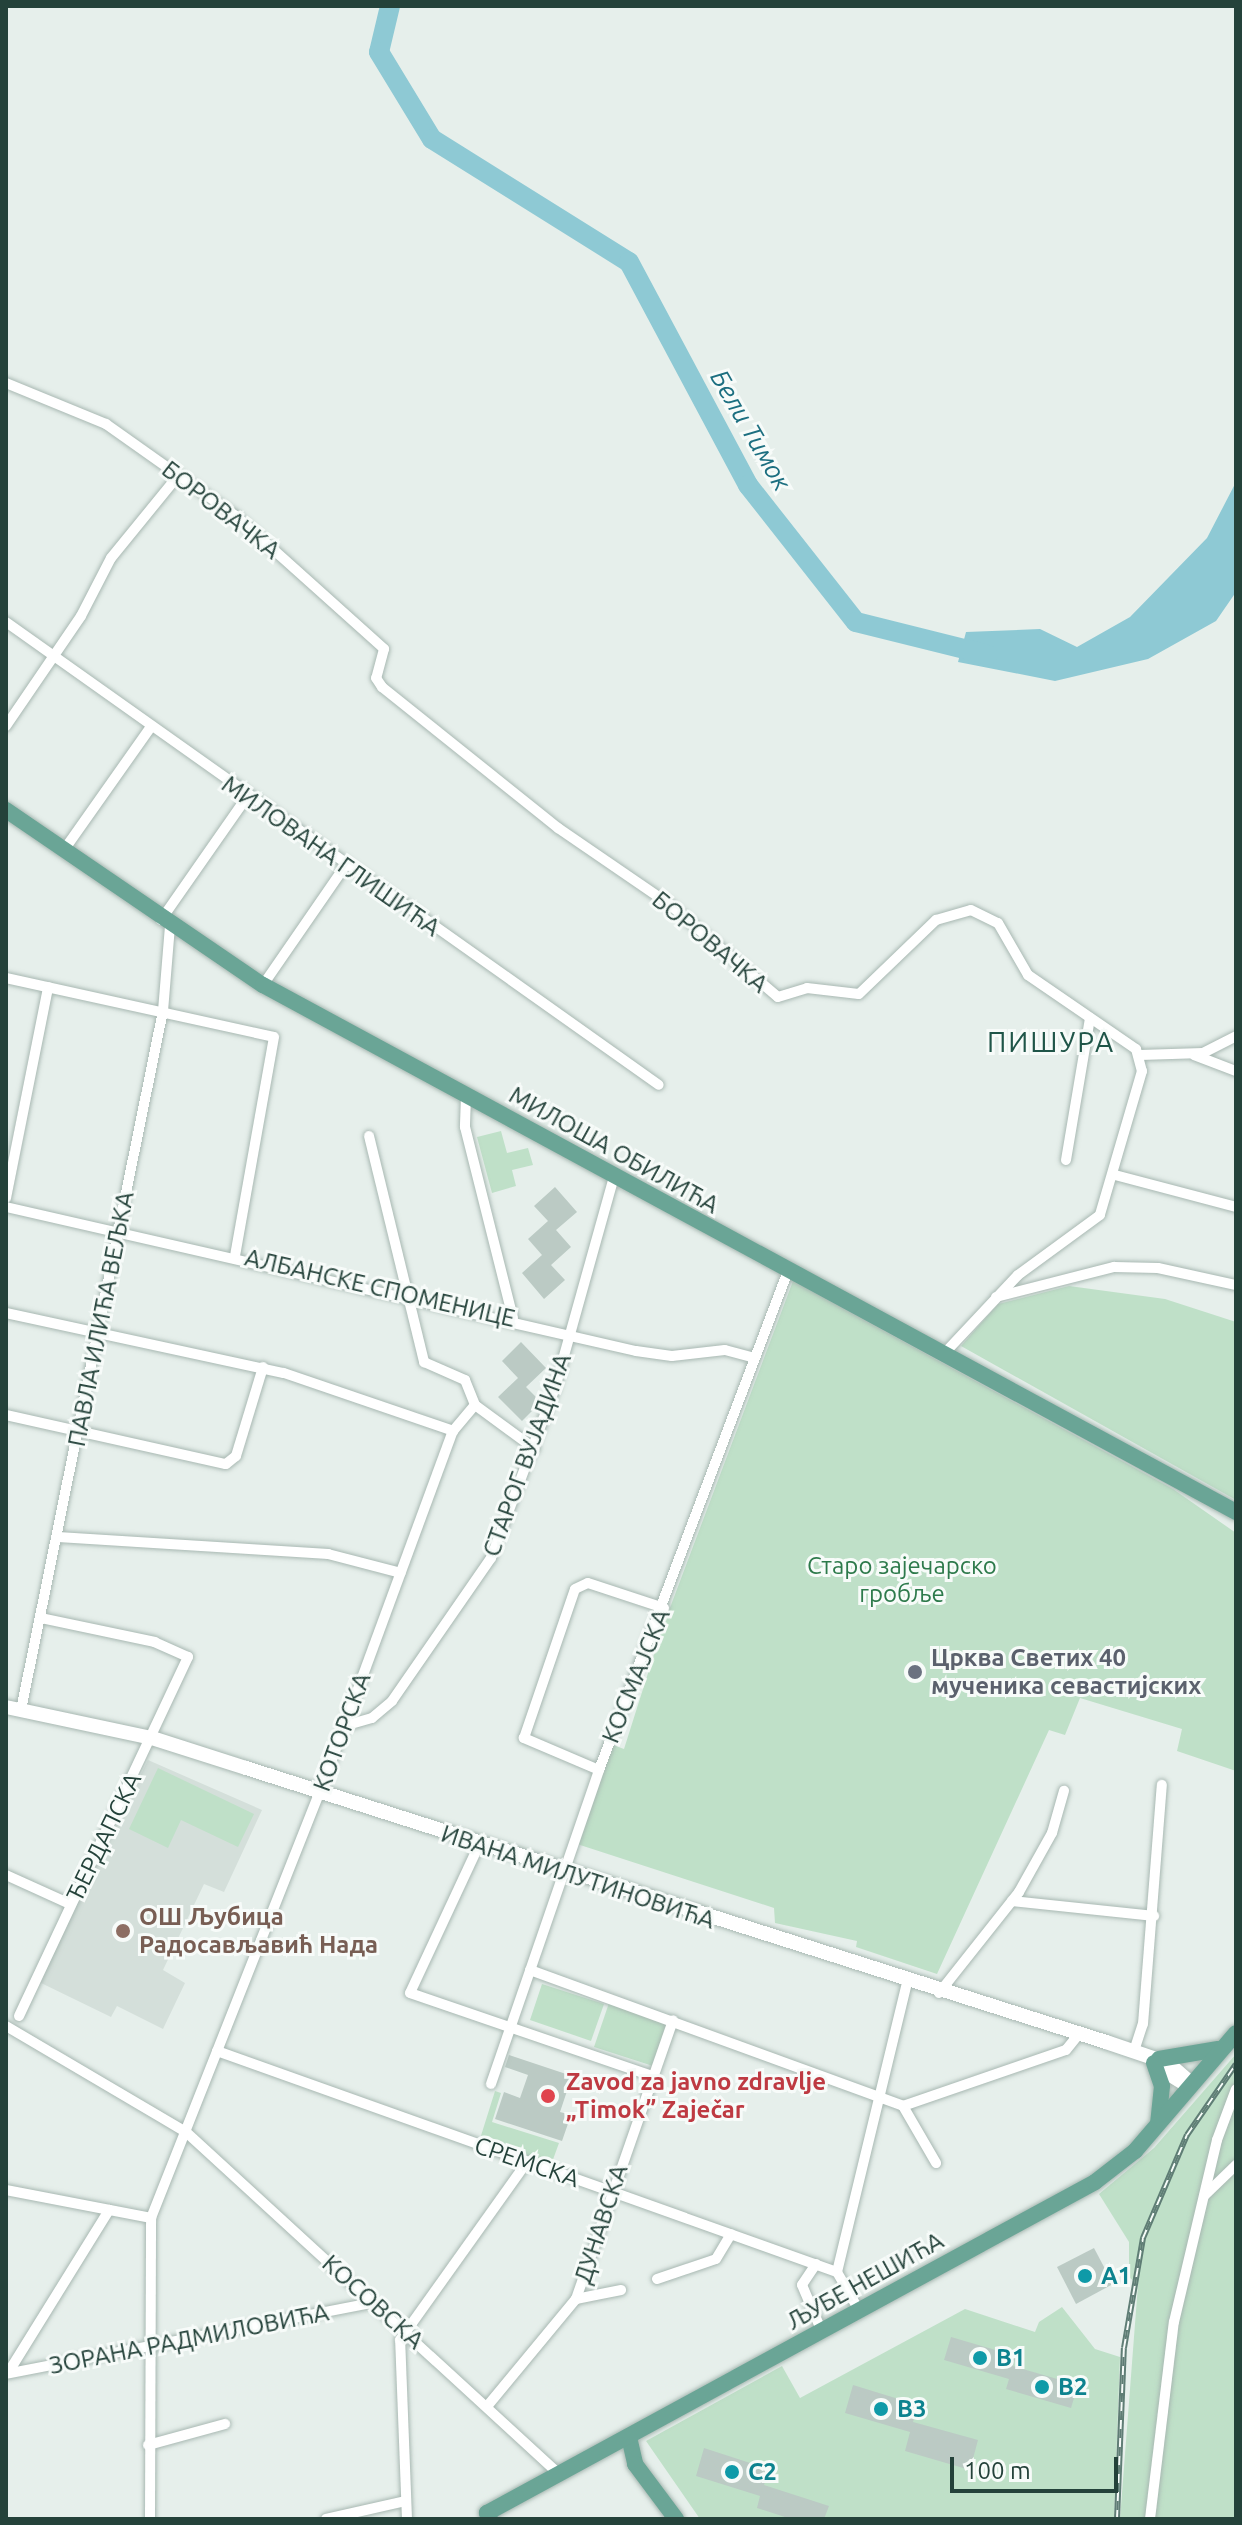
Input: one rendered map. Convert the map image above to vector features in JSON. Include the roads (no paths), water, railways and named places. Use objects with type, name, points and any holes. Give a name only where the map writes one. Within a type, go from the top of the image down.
[{"type":"main road","name":"МИЛОША ОБИЛИЋА","points":[[6,810],[165,923],[263,985],[1236,1513]]},
{"type":"main road","name":"ЉУБЕ НЕШИЋА","points":[[485,2517],[1095,2182],[1158,2124],[1236,2033]]},
{"type":"main road","points":[[1158,2124],[1162,2086],[1148,2058],[1198,2057],[1224,2047]]},
{"type":"main road","points":[[629,2437],[635,2464],[676,2519]]},
{"type":"street","name":"БОРОВАЧКА","points":[[6,383],[106,424],[236,516],[379,644],[385,653],[377,670],[382,687],[558,828],[669,904],[778,997],[807,988],[859,994],[936,920],[971,910],[998,923],[1028,975],[1140,1055]]},
{"type":"street","points":[[6,726],[54,658],[111,558],[177,477]]},
{"type":"street","name":"МИЛОВАНА ГЛИШИЋА","points":[[6,622],[246,798],[659,1085]]},
{"type":"street","points":[[64,850],[150,728]]},
{"type":"street","points":[[165,923],[246,798]]},
{"type":"street","points":[[263,985],[345,866]]},
{"type":"street","name":"ПАВЛА ИЛИЋА ВЕЉКА","points":[[14,1708],[41,1618],[95,1337],[163,1011],[165,923]]},
{"type":"street","points":[[6,978],[266,1032],[275,1045],[235,1255]]},
{"type":"street","points":[[6,1198],[48,987]]},
{"type":"street","points":[[1066,1160],[1090,1018]]},
{"type":"street","points":[[1192,1055],[1236,1036]]},
{"type":"street","points":[[943,1355],[996,1297],[1096,1220],[1115,1175],[1140,1055],[1192,1055],[1236,1071]]},
{"type":"street","points":[[466,1096],[465,1127],[513,1318]]},
{"type":"street","points":[[369,1136],[411,1296],[424,1362],[465,1380],[475,1405],[535,1449]]},
{"type":"street","points":[[1115,1175],[1236,1207]]},
{"type":"street","name":"СТАРОГ ВУЈАДИНА","points":[[344,1726],[386,1708],[476,1583],[535,1449],[614,1177]]},
{"type":"street","name":"АЛБАНСКЕ СПОМЕНИЦЕ","points":[[6,1207],[513,1318],[657,1355],[714,1350],[754,1358]]},
{"type":"street","points":[[996,1297],[1114,1267],[1158,1268],[1236,1285]]},
{"type":"street","name":"КОСМАЈСКА","points":[[491,2084],[599,1770],[664,1608],[788,1271]]},
{"type":"street","points":[[6,1313],[95,1337],[263,1367],[453,1431]]},
{"type":"street","points":[[6,1415],[226,1464],[239,1450],[263,1367]]},
{"type":"street","name":"КОТОРСКА","points":[[151,2218],[320,1792],[453,1431],[475,1405]]},
{"type":"street","points":[[58,1537],[328,1554],[401,1573]]},
{"type":"street","points":[[599,1770],[525,1741],[575,1589],[588,1583],[664,1608]]},
{"type":"street","name":"ЂЕРДАПСКА","points":[[19,2016],[188,1657],[155,1642],[41,1618]]},
{"type":"street","name":"ИВАНА МИЛУТИНОВИЋА","points":[[14,1708],[152,1738],[939,1993],[1079,2034],[1148,2058],[1191,2086]]},
{"type":"street","points":[[1148,2058],[1143,2024],[1154,1916],[1162,1785]]},
{"type":"street","points":[[939,1993],[1012,1901],[1052,1833],[1064,1791]]},
{"type":"street","points":[[479,1845],[410,1993],[652,2076]]},
{"type":"street","points":[[6,1875],[70,1904]]},
{"type":"street","points":[[1012,1901],[1154,1916]]},
{"type":"street","points":[[530,1970],[903,2106],[1066,2050],[1079,2034]]},
{"type":"street","points":[[860,2312],[837,2272],[907,1982]]},
{"type":"street","name":"ДУНАВСКА","points":[[489,2404],[576,2299],[673,2020]]},
{"type":"street","name":"КОСОВСКА","points":[[6,2026],[186,2132],[372,2303],[489,2404],[559,2474]]},
{"type":"street","name":"СРЕМСКА","points":[[217,2051],[837,2272]]},
{"type":"street","points":[[1234,2092],[1236,2118]]},
{"type":"street","points":[[1150,2519],[1174,2322],[1201,2200],[1234,2092]]},
{"type":"street","points":[[903,2106],[936,2163]]},
{"type":"street","points":[[407,2519],[398,2351],[404,2331],[527,2162]]},
{"type":"street","points":[[1201,2200],[1236,2165]]},
{"type":"street","points":[[6,2190],[151,2218],[150,2519]]},
{"type":"street","points":[[7,2374],[109,2210]]},
{"type":"street","points":[[657,2279],[716,2259],[731,2234]]},
{"type":"street","points":[[816,2264],[802,2285],[822,2332]]},
{"type":"street","points":[[576,2299],[621,2290]]},
{"type":"street","name":"ЗОРАНА РАДМИЛОВИЋА","points":[[7,2374],[149,2349],[372,2303]]},
{"type":"street","points":[[148,2445],[225,2424]]},
{"type":"street","points":[[326,2519],[405,2501]]},
{"type":"water","points":[[1236,482],[1236,592],[1216,621],[1148,659],[1055,681],[958,662],[966,632],[1040,629],[1077,647],[1130,617],[1207,538]]},
{"type":"waterway","name":"Бели Тимок","points":[[390,6],[379,52],[432,139],[629,262],[748,485],[856,622],[988,655]]},
{"type":"railway","points":[[1117,2519],[1124,2348],[1143,2238],[1187,2135],[1236,2064]]},
{"type":"place","name":"Црква Светих 40 мученика севастијских","points":[[915,1672]]},
{"type":"place","name":"ОШ Љубица Радосављавић Нада","points":[[123,1931]]},
{"type":"place","name":"Zavod za javno zdravlje „Timok” Zaječar","points":[[548,2096]]},
{"type":"place","name":"A1","points":[[1085,2276]]},
{"type":"place","name":"B1","points":[[980,2358]]},
{"type":"place","name":"B2","points":[[1042,2387]]},
{"type":"place","name":"B3","points":[[881,2409]]},
{"type":"place","name":"C2","points":[[732,2472]]},
{"type":"district","name":"ПИШУРА","points":[[1051,1042]]},
{"type":"park label","name":"Старо зајечарско гробље","points":[[902,1580]]}]
